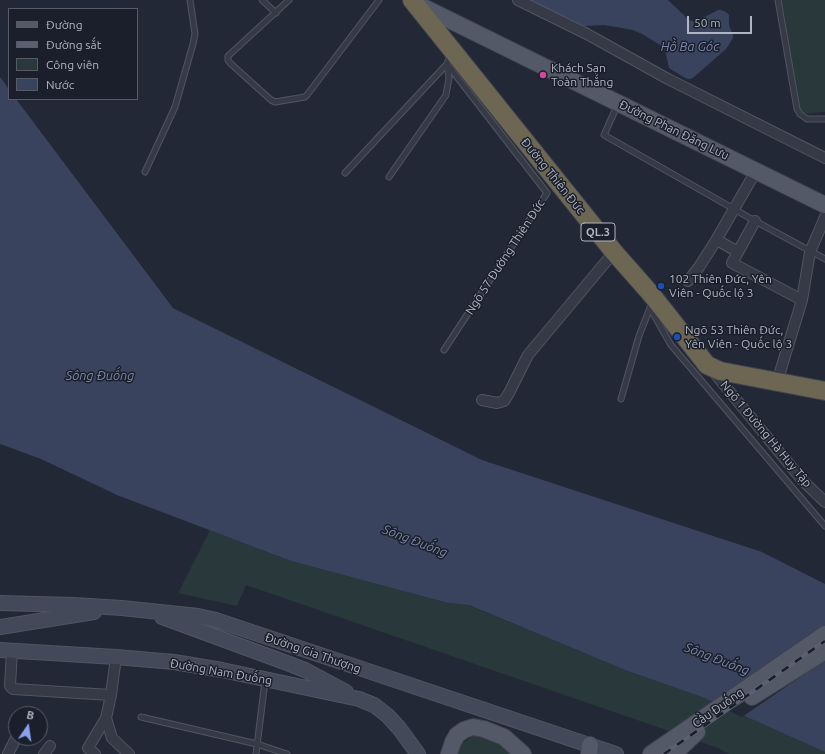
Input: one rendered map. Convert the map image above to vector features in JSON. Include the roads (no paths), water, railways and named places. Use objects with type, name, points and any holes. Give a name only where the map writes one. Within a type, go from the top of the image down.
[{"type":"highway","name":"Đường Thiên Đức","points":[[413,1],[450,57],[614,252],[651,301],[707,365]]},
{"type":"highway","points":[[707,365],[720,370],[825,391]]},
{"type":"main road","name":"Đường Phan Đăng Lưu","points":[[413,1],[825,205]]},
{"type":"main road","name":"Đường Gia Thượng","points":[[0,603],[122,608],[198,616],[216,620],[590,750],[616,754]]},
{"type":"main road","points":[[0,627],[122,608]]},
{"type":"main road","points":[[141,610],[293,665],[322,678],[359,699]]},
{"type":"main road","name":"Cầu Đuống","points":[[651,754],[825,634]]},
{"type":"main road","name":"Đường Nam Đuống","points":[[6,650],[174,662],[222,670],[359,699],[374,705],[388,716],[418,754]]},
{"type":"main road","name":"Cầu Đuống","points":[[674,754],[701,728],[825,651]]},
{"type":"main road","points":[[449,754],[457,735],[464,730],[473,727],[484,728],[504,737],[523,754]]},
{"type":"street","points":[[518,0],[587,34],[668,79],[825,158]]},
{"type":"street","points":[[688,281],[717,240],[756,171]]},
{"type":"street","points":[[777,382],[802,300],[810,252],[825,217]]},
{"type":"street","points":[[755,221],[732,263],[802,300]]},
{"type":"street","points":[[717,240],[738,252]]},
{"type":"street","points":[[482,400],[497,403],[504,401],[528,355],[614,252]]},
{"type":"street","name":"Ngõ 1 Đường Hà Huy Tập","points":[[707,365],[804,481],[825,502]]},
{"type":"street","points":[[6,650],[10,686],[13,689],[111,695]]},
{"type":"street","points":[[95,754],[88,748],[106,718],[111,695],[116,657]]},
{"type":"street","points":[[106,718],[112,738],[129,754]]},
{"type":"lane","points":[[145,172],[175,107],[194,44],[195,34],[190,0]]},
{"type":"lane","points":[[262,0],[276,13]]},
{"type":"lane","points":[[289,0],[228,56],[230,63],[274,102],[305,97],[308,95],[379,0]]},
{"type":"lane","points":[[778,0],[797,109],[800,114],[807,119],[825,119]]},
{"type":"lane","points":[[345,173],[450,57]]},
{"type":"lane","points":[[389,177],[446,95],[449,78],[450,57]]},
{"type":"lane","name":"Ngõ 57 Đường Thiên Đức","points":[[444,350],[547,193],[450,57]]},
{"type":"lane","points":[[618,103],[604,135],[810,252],[825,259]]},
{"type":"lane","points":[[621,399],[639,336],[651,301]]},
{"type":"lane","points":[[651,301],[672,346],[825,526]]},
{"type":"lane","points":[[256,754],[265,680]]},
{"type":"lane","points":[[141,717],[257,744],[286,754]]},
{"type":"water","name":"Hồ Ba Góc","points":[[526,0],[668,0],[689,20],[695,22],[718,10],[726,12],[729,15],[729,25],[733,38],[726,49],[694,77],[688,79],[669,68],[665,50],[660,45],[642,34],[633,30],[604,25],[577,26]]},
{"type":"water","name":"Sông Đuống","points":[[0,77],[8,88],[8,100],[17,100],[173,308],[482,460],[762,552],[825,584],[825,752],[702,697],[625,670],[469,605],[448,603],[291,561],[117,495],[41,459],[0,444]]},
{"type":"railway","points":[[664,754],[825,641]]},
{"type":"place","name":"Khách Sạn Toàn Thắng","points":[[543,75]]},
{"type":"place","name":"102 Thiên Đức, Yên Viên - Quốc lộ 3","points":[[661,286]]},
{"type":"place","name":"Ngõ 53 Thiên Đức, Yên Viên - Quốc lộ 3","points":[[677,337]]}]
